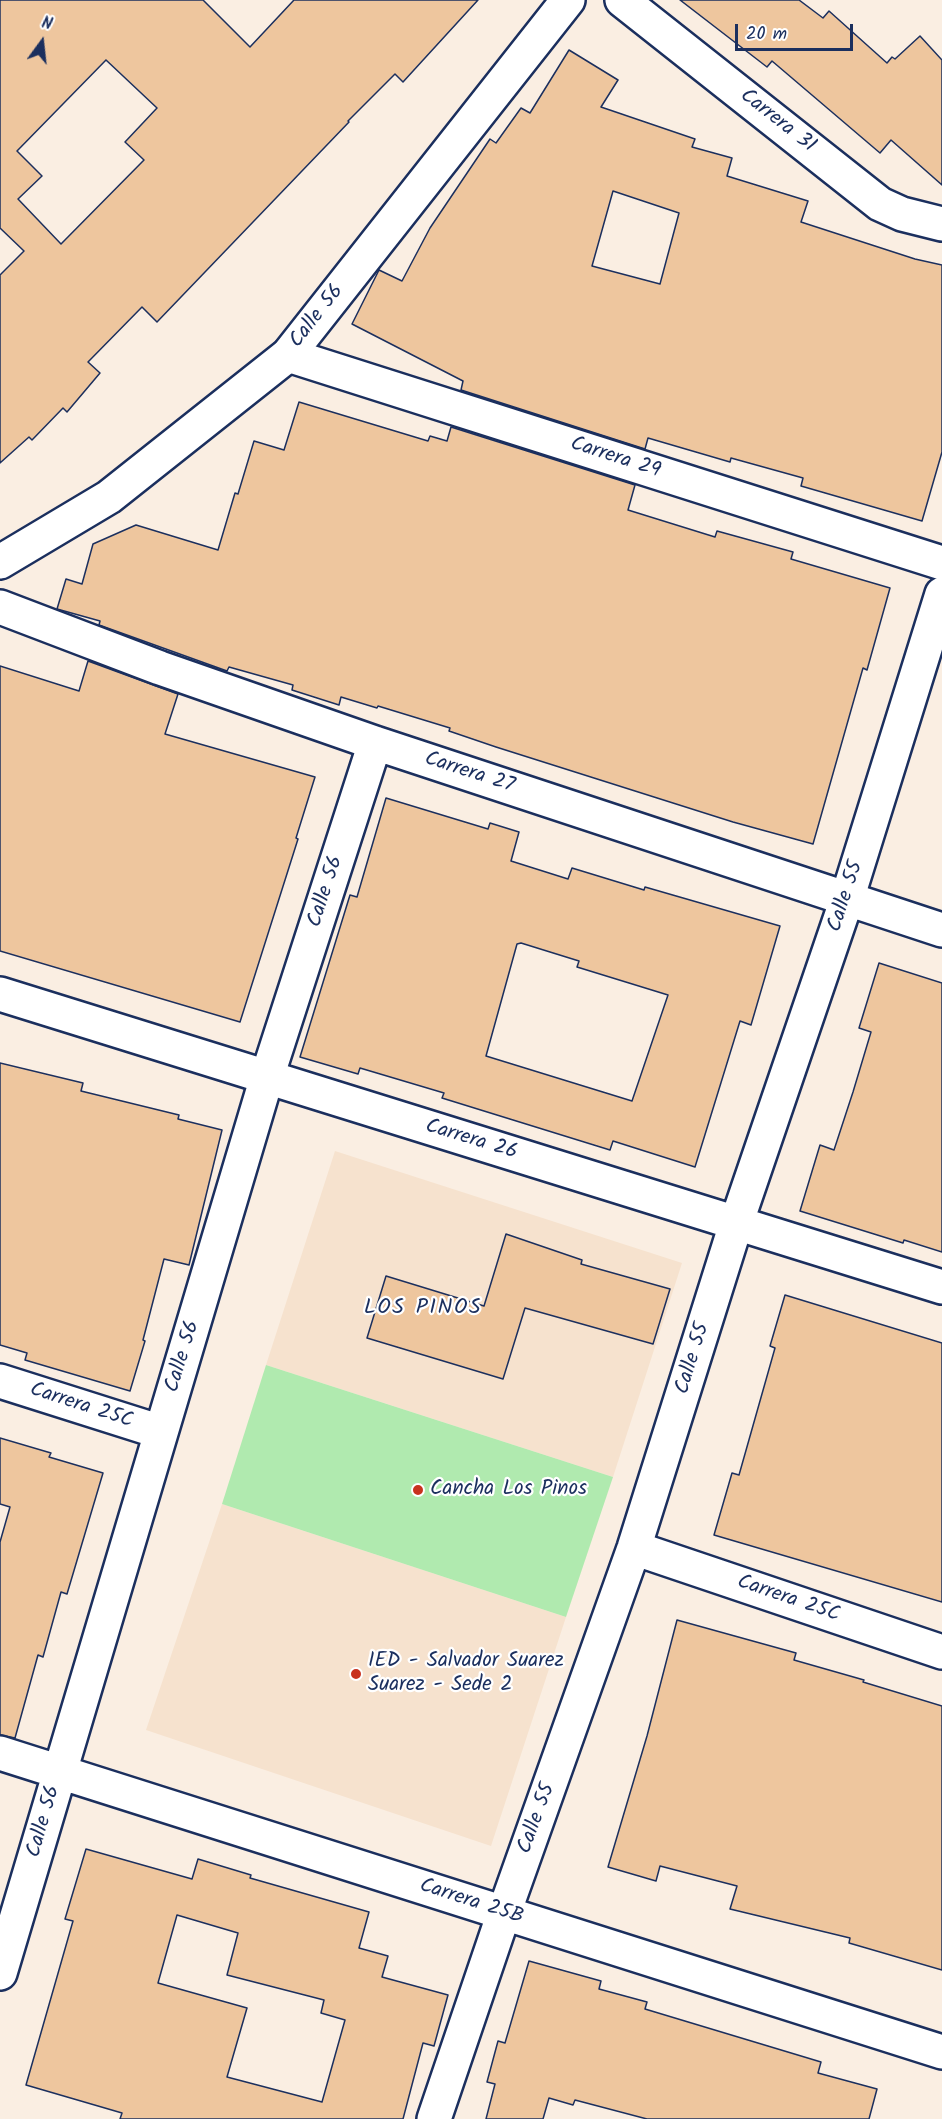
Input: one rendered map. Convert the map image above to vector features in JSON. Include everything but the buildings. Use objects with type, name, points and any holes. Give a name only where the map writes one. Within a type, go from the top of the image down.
[{"type":"street","name":"Calle 56","points":[[0,562],[109,497],[288,355],[568,0]]},
{"type":"street","name":"Carrera 31","points":[[622,0],[880,204],[902,214],[942,224]]},
{"type":"street","name":"Carrera 29","points":[[288,355],[942,563]]},
{"type":"street","name":"Calle 55","points":[[434,2119],[504,1913],[634,1548],[736,1224],[847,899],[942,594]]},
{"type":"street","name":"Carrera 27","points":[[0,607],[160,668],[375,743],[942,930]]},
{"type":"street","name":"Calle 56","points":[[0,1973],[267,1077],[375,743]]},
{"type":"street","name":"Carrera 26","points":[[0,994],[942,1287]]},
{"type":"street","name":"Carrera 25C","points":[[0,1381],[161,1432]]},
{"type":"street","name":"Carrera 25C","points":[[634,1548],[942,1652]]},
{"type":"street","name":"Carrera 25B","points":[[0,1753],[942,2052]]},
{"type":"shaded area","points":[[335,1151],[682,1263],[613,1477],[266,1365]]},
{"type":"shaded area","name":"IED - Salvador Suarez Suarez - Sede 2","points":[[222,1504],[566,1617],[491,1846],[146,1730]]},
{"type":"green space","name":"Cancha Los Pinos","points":[[266,1365],[613,1477],[566,1617],[222,1504]]},
{"type":"place","name":"Cancha Los Pinos","points":[[418,1490]]},
{"type":"place","name":"IED - Salvador Suarez Suarez - Sede 2","points":[[356,1674]]},
{"type":"district","name":"LOS PINOS","points":[[423,1309]]}]
